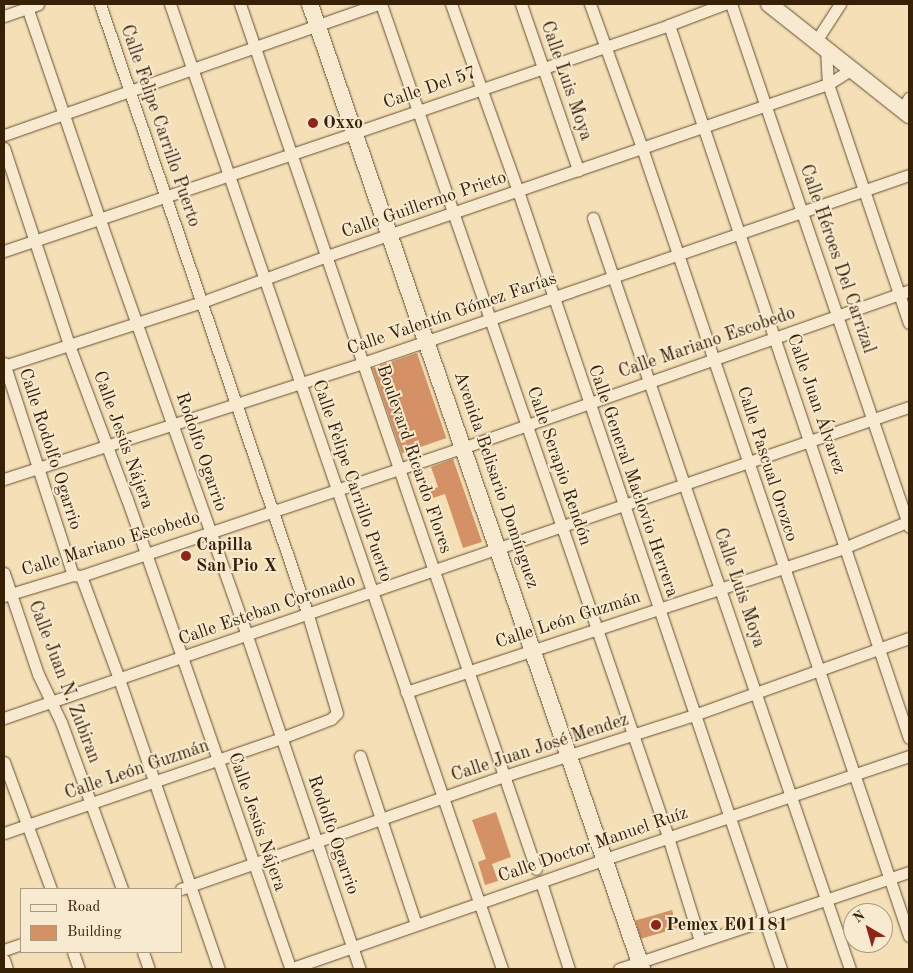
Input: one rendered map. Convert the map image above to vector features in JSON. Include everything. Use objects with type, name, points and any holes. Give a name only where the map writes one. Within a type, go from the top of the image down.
[{"type":"street","name":"Calle Felipe Carrillo Puerto","points":[[100,4],[164,197],[202,302],[308,614],[337,710],[336,715]]},
{"type":"street","name":"Calle Felipe Carrillo Puerto","points":[[170,4],[371,593],[502,969]]},
{"type":"street","name":"Boulevard Ricardo Flores","points":[[240,4],[536,869]]},
{"type":"street","name":"Avenida Belisario Domínguez","points":[[310,4],[641,966]]},
{"type":"street","points":[[4,135],[380,4]]},
{"type":"street","name":"Calle Serapio Rendón","points":[[380,4],[562,526],[668,837],[700,941]]},
{"type":"street","name":"Calle General Maclovio Herrera","points":[[451,4],[518,191],[622,506],[659,609],[781,969]]},
{"type":"street","name":"Calle Luis Moya","points":[[521,4],[578,170]]},
{"type":"street","name":"Calle Pascual Orozco","points":[[590,4],[642,148],[909,936]]},
{"type":"street","name":"Calle Del 57","points":[[4,251],[100,220],[669,25],[724,4]]},
{"type":"street","name":"Calle Héroes Del Carrizal","points":[[731,4],[909,523]]},
{"type":"street","points":[[769,4],[852,69],[907,108]]},
{"type":"street","points":[[840,4],[821,44],[828,84],[864,191],[904,293],[909,322]]},
{"type":"street","points":[[4,16],[31,5]]},
{"type":"street","name":"Rodolfo Ogarrio","points":[[31,5],[63,114],[247,636],[360,969]]},
{"type":"street","name":"Calle Juan Álvarez","points":[[669,25],[909,738]]},
{"type":"street","name":"Calle Guillermo Prieto","points":[[4,365],[138,324],[327,256],[390,236],[828,84],[852,69]]},
{"type":"street","name":"Calle Jesús Nájera","points":[[4,148],[69,345],[146,553],[291,969]]},
{"type":"street","name":"Calle Valentín Gómez Farías","points":[[4,479],[236,406],[909,175]]},
{"type":"street","name":"Calle Luis Moya","points":[[593,218],[686,484],[850,969]]},
{"type":"street","name":"Calle Mariano Escobedo","points":[[7,595],[146,553],[462,448],[904,293]]},
{"type":"street","name":"Calle Rodolfo Ogarrio","points":[[4,365],[38,469],[77,575],[119,679],[155,783],[186,888],[219,969]]},
{"type":"street","name":"Calle Esteban Coronado","points":[[4,718],[435,572],[562,526],[749,464],[909,407]]},
{"type":"street","name":"Calle León Guzmán","points":[[406,692],[846,547],[909,523]]},
{"type":"street","name":"Calle Juan N. Zubiran","points":[[4,573],[7,595],[92,804],[122,888]]},
{"type":"street","name":"Calle Juan José Mendez","points":[[186,888],[504,776],[694,715],[909,638]]},
{"type":"street","name":"Calle León Guzmán","points":[[4,833],[155,783],[281,738],[331,719],[336,715]]},
{"type":"street","points":[[360,756],[416,924]]},
{"type":"street","name":"Calle Doctor Manuel Ruíz","points":[[291,969],[479,902],[909,756]]},
{"type":"street","points":[[4,762],[50,888]]},
{"type":"street","points":[[620,969],[641,966],[700,941],[909,872]]},
{"type":"street","points":[[541,882],[569,969]]},
{"type":"street","points":[[4,950],[20,944]]},
{"type":"street","points":[[73,953],[79,969]]},
{"type":"street","points":[[143,953],[149,969]]},
{"type":"street","points":[[4,960],[7,969]]},
{"type":"building","points":[[417,353],[446,438],[402,453],[373,368]]},
{"type":"building","points":[[453,459],[482,542],[463,548],[445,494],[433,498],[430,490],[438,487],[431,467]]},
{"type":"building","points":[[496,812],[511,857],[492,864],[498,881],[485,885],[478,862],[486,859],[472,820]]},
{"type":"building","name":"Pemex E01181","points":[[672,910],[677,928],[641,939],[635,920]]},
{"type":"place","name":"Oxxo","points":[[313,123]]},
{"type":"place","name":"Capilla San Pio X","points":[[186,556]]},
{"type":"place","name":"Pemex E01181","points":[[656,925]]}]
